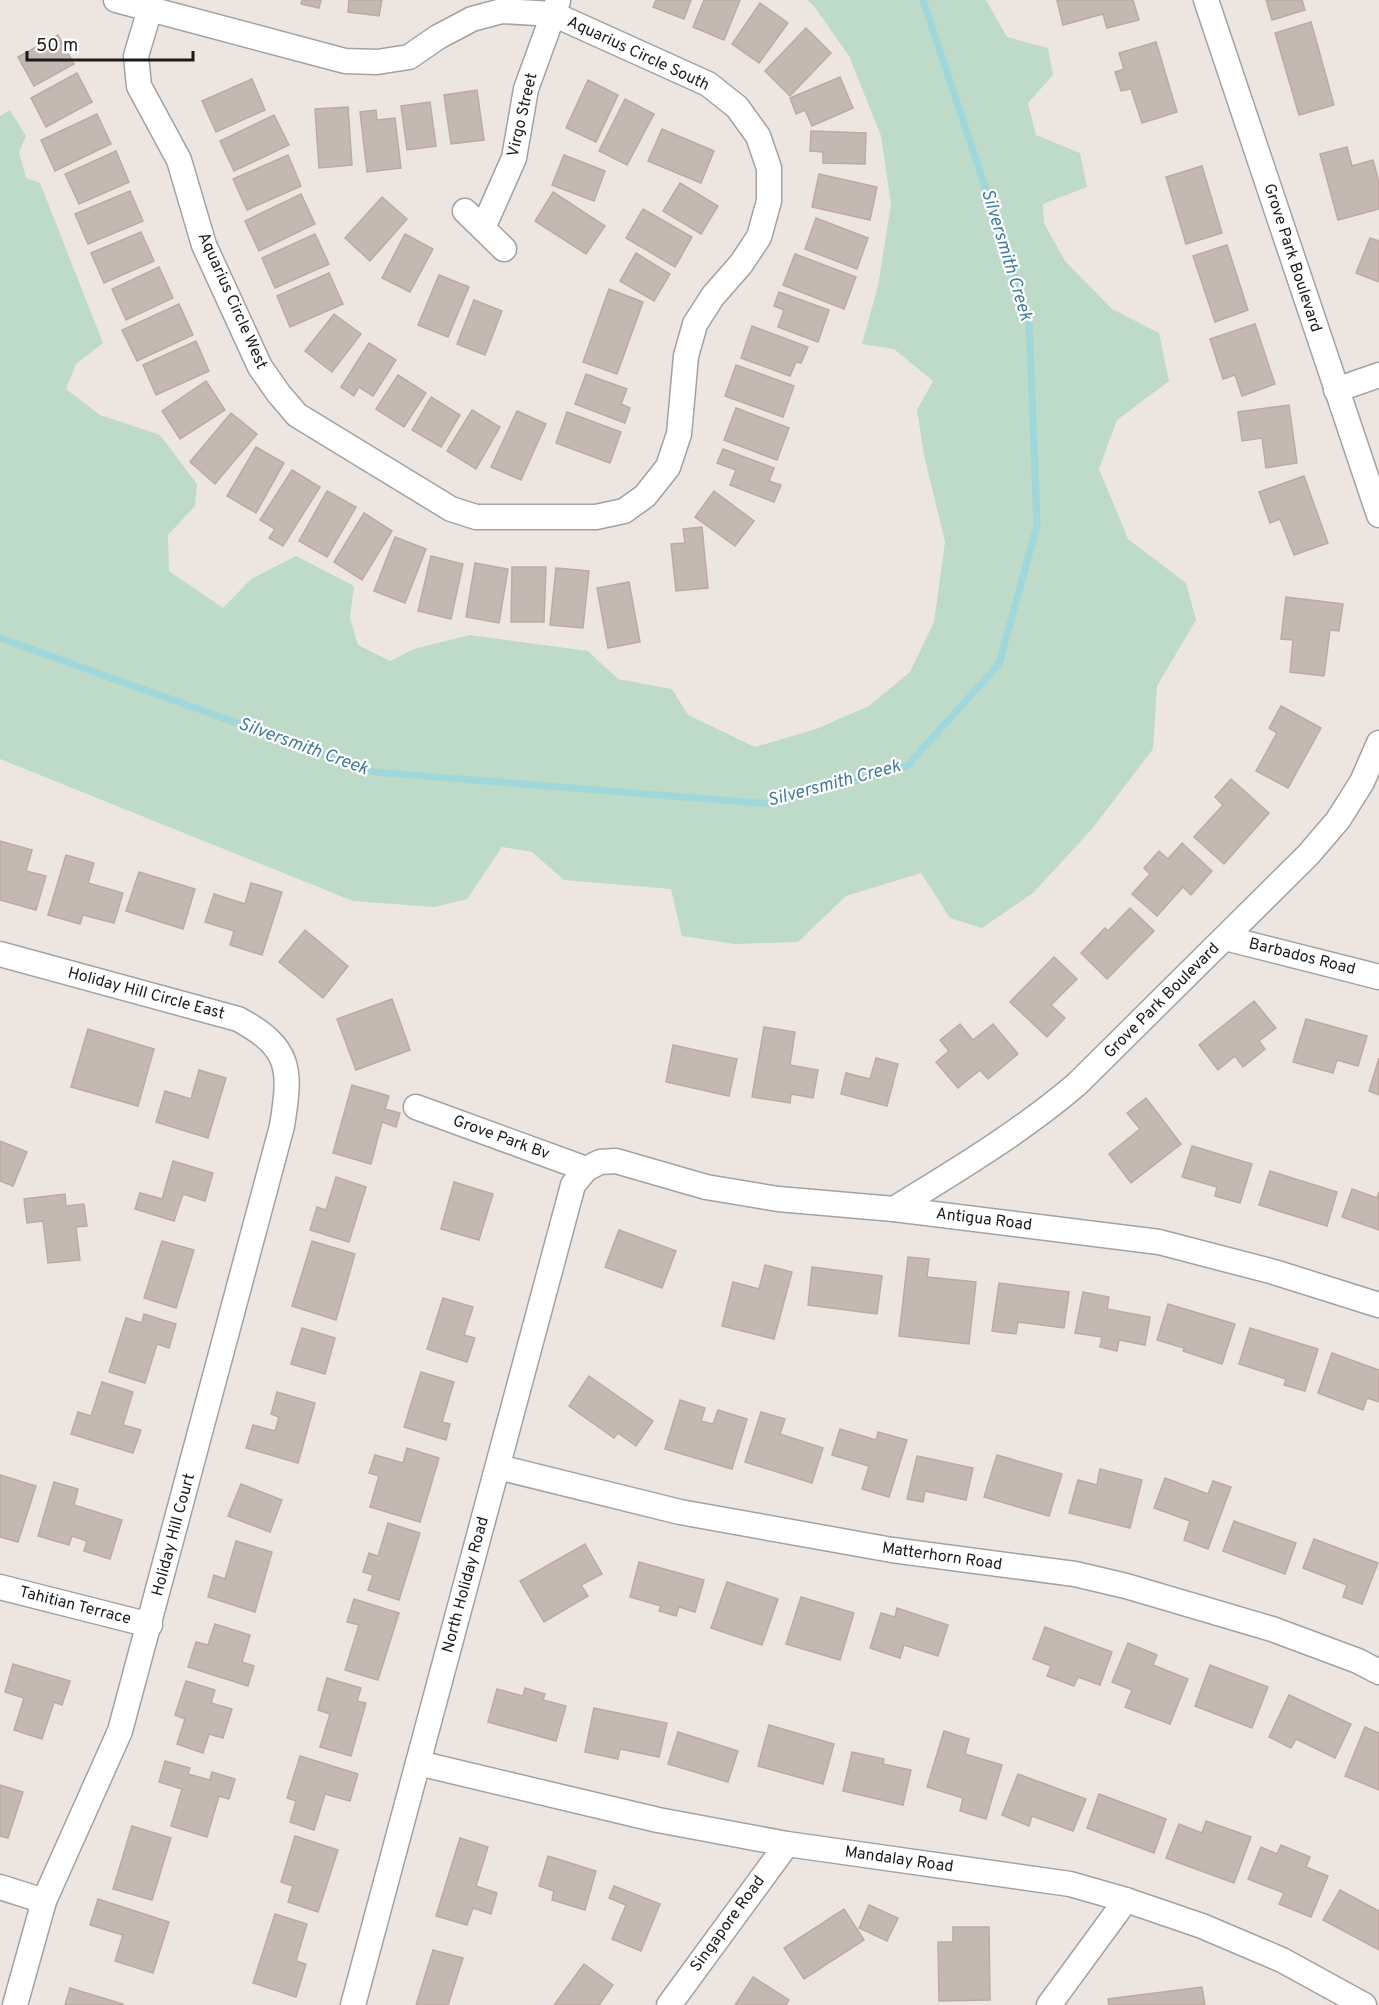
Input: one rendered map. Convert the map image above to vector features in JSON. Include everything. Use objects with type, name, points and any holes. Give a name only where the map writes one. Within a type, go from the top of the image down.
[{"type":"street","points":[[116,0],[345,61],[378,62],[409,57],[438,37],[472,19],[502,11],[555,7]]},
{"type":"street","name":"Grove Park Boulevard","points":[[1206,0],[1379,515]]},
{"type":"street","name":"Virgo Street","points":[[483,228],[514,158],[526,89],[555,7]]},
{"type":"street","name":"Aquarius Circle South","points":[[555,7],[708,84],[737,107],[758,136],[769,168],[769,201],[759,237],[741,264],[713,296],[695,324],[686,356],[679,434],[668,467],[645,496],[624,511],[596,517]]},
{"type":"street","name":"Aquarius Circle West","points":[[150,9],[136,56],[139,86],[178,160],[204,245],[260,367],[297,415],[451,509],[476,517],[596,517]]},
{"type":"street","points":[[465,211],[504,249]]},
{"type":"street","points":[[1336,390],[1379,375]]},
{"type":"street","name":"Grove Park Boulevard","points":[[894,1209],[969,1163],[1056,1102],[1077,1084],[1308,855],[1338,820],[1362,782],[1379,743]]},
{"type":"street","name":"Barbados Road","points":[[1225,938],[1379,977]]},
{"type":"street","name":"Holiday Hill Circle East","points":[[0,954],[238,1019],[260,1030],[280,1053]]},
{"type":"street","name":"Holiday Hill Court","points":[[15,2005],[44,1901],[120,1731],[150,1625],[282,1126],[288,1086],[286,1069],[280,1053]]},
{"type":"street","name":"Grove Park Bv","points":[[416,1107],[586,1169]]},
{"type":"street","name":"Antigua Road","points":[[586,1169],[600,1162],[616,1161],[706,1187],[778,1200],[894,1209],[1159,1242],[1274,1272],[1379,1305]]},
{"type":"street","name":"North Holiday Road","points":[[353,2005],[573,1185],[586,1169]]},
{"type":"street","name":"Matterhorn Road","points":[[498,1467],[680,1512],[892,1551],[1075,1574],[1126,1586],[1272,1629],[1358,1661],[1379,1672]]},
{"type":"street","name":"Tahitian Terrace","points":[[0,1587],[150,1625]]},
{"type":"street","name":"Mandalay Road","points":[[418,1763],[658,1821],[787,1844],[1070,1884],[1202,1926],[1282,1960],[1364,2005]]},
{"type":"street","name":"Singapore Road","points":[[669,2005],[787,1844]]},
{"type":"street","points":[[0,1887],[44,1901]]},
{"type":"street","points":[[1049,2005],[1126,1900]]},
{"type":"green space","points":[[807,0],[986,0],[1007,37],[1048,48],[1053,75],[1028,103],[1036,135],[1080,153],[1087,187],[1043,204],[1044,223],[1065,261],[1112,309],[1159,333],[1169,381],[1117,420],[1099,469],[1128,539],[1186,583],[1196,620],[1157,686],[1153,749],[1092,829],[1033,893],[982,928],[950,918],[921,873],[846,896],[798,942],[735,944],[682,936],[671,889],[564,880],[532,852],[502,847],[467,899],[435,907],[353,901],[0,759],[0,116],[10,110],[26,136],[19,152],[26,178],[40,183],[103,343],[76,364],[66,389],[100,415],[160,435],[197,484],[195,506],[168,535],[169,571],[223,608],[251,579],[296,556],[354,586],[350,618],[358,645],[390,661],[414,649],[470,635],[588,651],[618,679],[672,689],[688,715],[755,747],[816,729],[869,706],[910,672],[934,622],[945,542],[924,455],[917,410],[933,381],[894,349],[862,344],[878,286],[891,204],[881,136],[849,56],[814,6]]},
{"type":"building","points":[[302,0],[321,0],[319,8],[301,4]]},
{"type":"building","points":[[349,0],[382,0],[379,16],[348,12]]},
{"type":"building","points":[[656,0],[691,0],[684,19],[653,7]]},
{"type":"building","points":[[704,0],[740,0],[724,40],[693,27]]},
{"type":"building","points":[[1057,0],[1133,0],[1139,20],[1107,28],[1103,14],[1063,25]]},
{"type":"building","points":[[1266,0],[1302,0],[1305,10],[1272,20]]},
{"type":"building","points":[[760,3],[788,23],[759,63],[732,44]]},
{"type":"building","points":[[1311,22],[1334,105],[1299,115],[1275,33]]},
{"type":"building","points":[[806,28],[831,53],[790,96],[765,71]]},
{"type":"building","points":[[58,35],[74,64],[34,86],[18,57]]},
{"type":"building","points":[[1156,42],[1177,112],[1142,123],[1131,89],[1121,91],[1115,72],[1124,69],[1119,53]]},
{"type":"building","points":[[77,73],[92,102],[46,127],[31,98]]},
{"type":"building","points":[[840,77],[853,108],[812,126],[805,110],[796,114],[790,98]]},
{"type":"building","points":[[252,79],[265,110],[216,132],[202,101]]},
{"type":"building","points":[[588,80],[618,95],[596,142],[566,128]]},
{"type":"building","points":[[477,90],[484,140],[451,144],[444,95]]},
{"type":"building","points":[[625,99],[654,114],[627,165],[599,151]]},
{"type":"building","points":[[430,102],[436,146],[407,150],[401,106]]},
{"type":"building","points":[[348,107],[352,165],[319,168],[315,109]]},
{"type":"building","points":[[376,110],[377,120],[395,118],[401,168],[367,172],[360,112]]},
{"type":"building","points":[[97,114],[111,144],[55,171],[41,140]]},
{"type":"building","points":[[274,115],[289,145],[234,171],[220,141]]},
{"type":"building","points":[[662,129],[714,151],[701,183],[648,161]]},
{"type":"building","points":[[811,131],[866,133],[865,164],[823,163],[823,152],[810,151]]},
{"type":"building","points":[[1347,147],[1352,166],[1373,160],[1379,182],[1379,209],[1338,220],[1320,154]]},
{"type":"building","points":[[116,151],[129,182],[79,204],[65,174]]},
{"type":"building","points":[[288,155],[301,186],[247,210],[233,179]]},
{"type":"building","points":[[564,155],[605,171],[594,201],[552,185]]},
{"type":"building","points":[[1202,166],[1222,233],[1186,244],[1166,177]]},
{"type":"building","points":[[819,174],[877,187],[870,220],[812,207]]},
{"type":"building","points":[[680,183],[718,206],[701,234],[663,211]]},
{"type":"building","points":[[130,191],[143,221],[88,244],[75,214]]},
{"type":"building","points":[[553,192],[605,226],[586,254],[535,221]]},
{"type":"building","points":[[301,194],[315,224],[259,251],[245,221]]},
{"type":"building","points":[[382,197],[407,219],[370,261],[345,238]]},
{"type":"building","points":[[643,209],[692,237],[675,267],[626,238]]},
{"type":"building","points":[[816,218],[868,238],[857,269],[805,249]]},
{"type":"building","points":[[141,232],[154,261],[104,283],[91,253]]},
{"type":"building","points":[[315,234],[329,264],[275,288],[262,258]]},
{"type":"building","points":[[405,234],[433,249],[410,292],[382,278]]},
{"type":"building","points":[[1370,238],[1379,241],[1379,282],[1356,273]]},
{"type":"building","points":[[1227,245],[1248,310],[1215,322],[1193,256]]},
{"type":"building","points":[[636,253],[670,274],[654,301],[620,281]]},
{"type":"building","points":[[795,254],[856,277],[844,309],[783,285]]},
{"type":"building","points":[[159,267],[173,298],[126,320],[112,289]]},
{"type":"building","points":[[329,273],[343,304],[290,327],[277,296]]},
{"type":"building","points":[[439,275],[469,287],[448,337],[418,325]]},
{"type":"building","points":[[609,289],[643,302],[617,374],[583,362]]},
{"type":"building","points":[[779,292],[829,310],[818,342],[778,327],[784,310],[774,306]]},
{"type":"building","points":[[474,300],[502,311],[485,355],[457,344]]},
{"type":"building","points":[[179,304],[193,335],[137,361],[122,330]]},
{"type":"building","points":[[334,314],[361,334],[332,372],[305,351]]},
{"type":"building","points":[[1255,324],[1275,384],[1242,396],[1235,375],[1223,379],[1210,339]]},
{"type":"building","points":[[752,326],[808,347],[801,363],[796,362],[790,376],[741,358]]},
{"type":"building","points":[[196,341],[209,371],[156,395],[143,365]]},
{"type":"building","points":[[369,343],[396,360],[373,396],[359,387],[354,396],[341,387]]},
{"type":"building","points":[[736,365],[794,386],[783,417],[725,396]]},
{"type":"building","points":[[586,374],[627,389],[621,404],[630,408],[625,423],[575,404]]},
{"type":"building","points":[[398,375],[426,393],[404,427],[376,409]]},
{"type":"building","points":[[206,381],[225,410],[180,439],[162,411]]},
{"type":"building","points":[[431,397],[460,415],[441,447],[412,430]]},
{"type":"building","points":[[1289,405],[1297,463],[1266,468],[1262,438],[1242,441],[1238,412]]},
{"type":"building","points":[[736,408],[789,428],[777,460],[724,440]]},
{"type":"building","points":[[472,410],[500,427],[476,469],[447,451]]},
{"type":"building","points":[[517,411],[546,424],[521,480],[491,467]]},
{"type":"building","points":[[567,412],[621,432],[610,463],[556,443]]},
{"type":"building","points":[[231,413],[257,434],[215,484],[190,462]]},
{"type":"building","points":[[256,447],[284,463],[256,513],[227,496]]},
{"type":"building","points":[[723,449],[774,468],[769,481],[781,485],[774,502],[730,485],[736,470],[717,463]]},
{"type":"building","points":[[292,470],[320,487],[283,546],[269,538],[275,529],[260,520]]},
{"type":"building","points":[[1304,476],[1328,543],[1294,555],[1280,519],[1270,523],[1259,492]]},
{"type":"building","points":[[327,491],[356,507],[327,557],[299,541]]},
{"type":"building","points":[[714,491],[754,521],[735,546],[695,517]]},
{"type":"building","points":[[364,513],[392,531],[362,580],[334,562]]},
{"type":"building","points":[[702,527],[708,588],[676,591],[671,544],[685,543],[683,529]]},
{"type":"building","points":[[395,537],[426,549],[405,603],[374,591]]},
{"type":"building","points":[[431,556],[463,564],[451,619],[418,611]]},
{"type":"building","points":[[475,563],[508,569],[499,623],[466,617]]},
{"type":"building","points":[[512,567],[546,567],[544,622],[511,622]]},
{"type":"building","points":[[556,568],[589,571],[583,628],[550,625]]},
{"type":"building","points":[[629,582],[640,642],[608,648],[597,588]]},
{"type":"building","points":[[1286,597],[1343,604],[1339,631],[1330,630],[1324,676],[1290,672],[1293,640],[1281,639]]},
{"type":"building","points":[[1281,706],[1321,728],[1288,788],[1256,771],[1277,733],[1269,728]]},
{"type":"building","points":[[1231,779],[1269,813],[1224,864],[1194,837],[1223,805],[1215,797]]},
{"type":"building","points":[[0,841],[32,850],[26,871],[46,876],[36,910],[0,900]]},
{"type":"building","points":[[1182,843],[1212,871],[1191,895],[1183,887],[1157,916],[1132,894],[1150,874],[1144,868],[1159,851],[1168,859]]},
{"type":"building","points":[[66,855],[94,863],[88,883],[123,893],[114,923],[83,915],[80,924],[48,915]]},
{"type":"building","points":[[139,872],[195,889],[183,929],[126,911]]},
{"type":"building","points":[[251,883],[282,892],[262,955],[230,945],[234,931],[205,922],[214,894],[245,904]]},
{"type":"building","points":[[1130,908],[1154,931],[1107,979],[1081,953],[1105,928],[1108,931]]},
{"type":"building","points":[[305,930],[348,966],[323,998],[279,962]]},
{"type":"building","points":[[1054,957],[1077,979],[1051,1005],[1065,1018],[1047,1037],[1010,1002]]},
{"type":"building","points":[[392,999],[410,1050],[356,1070],[337,1019]]},
{"type":"building","points":[[1254,1001],[1276,1028],[1259,1041],[1265,1049],[1243,1067],[1235,1056],[1218,1070],[1199,1045]]},
{"type":"building","points":[[1306,1019],[1367,1036],[1358,1066],[1337,1060],[1333,1073],[1293,1062]]},
{"type":"building","points":[[960,1024],[973,1040],[993,1024],[1018,1054],[988,1079],[980,1070],[958,1088],[936,1062],[949,1051],[940,1040]]},
{"type":"building","points":[[764,1027],[795,1032],[790,1065],[818,1070],[813,1098],[791,1094],[790,1103],[752,1097]]},
{"type":"building","points":[[88,1029],[154,1049],[138,1106],[71,1087]]},
{"type":"building","points":[[673,1045],[737,1059],[729,1096],[666,1082]]},
{"type":"building","points":[[876,1058],[898,1064],[887,1106],[841,1094],[846,1073],[870,1079]]},
{"type":"building","points":[[1379,1058],[1379,1095],[1369,1091]]},
{"type":"building","points":[[199,1070],[226,1078],[208,1138],[156,1122],[165,1091],[191,1099]]},
{"type":"building","points":[[352,1085],[389,1096],[385,1109],[400,1113],[396,1127],[382,1122],[371,1164],[333,1153]]},
{"type":"building","points":[[1146,1098],[1181,1144],[1131,1183],[1109,1154],[1140,1129],[1127,1113]]},
{"type":"building","points":[[0,1141],[27,1152],[13,1186],[0,1181]]},
{"type":"building","points":[[1192,1146],[1252,1164],[1240,1203],[1215,1196],[1217,1187],[1182,1177]]},
{"type":"building","points":[[173,1161],[213,1173],[205,1201],[183,1194],[174,1221],[135,1209],[140,1193],[162,1199]]},
{"type":"building","points":[[1270,1171],[1337,1192],[1327,1226],[1259,1205]]},
{"type":"building","points":[[336,1177],[366,1187],[349,1242],[310,1230],[317,1207],[326,1210]]},
{"type":"building","points":[[454,1182],[493,1194],[479,1240],[441,1229]]},
{"type":"building","points":[[1352,1189],[1377,1198],[1379,1192],[1379,1230],[1342,1217]]},
{"type":"building","points":[[65,1194],[66,1206],[84,1204],[87,1226],[76,1227],[80,1260],[48,1263],[43,1221],[27,1223],[24,1199]]},
{"type":"building","points":[[619,1230],[676,1251],[662,1288],[605,1267]]},
{"type":"building","points":[[162,1241],[194,1250],[176,1308],[144,1298]]},
{"type":"building","points":[[312,1241],[355,1254],[336,1320],[292,1306]]},
{"type":"building","points":[[908,1257],[929,1259],[927,1277],[976,1282],[969,1344],[899,1336]]},
{"type":"building","points":[[765,1265],[792,1272],[774,1339],[722,1326],[733,1282],[759,1289]]},
{"type":"building","points":[[812,1267],[882,1276],[877,1314],[808,1305]]},
{"type":"building","points":[[999,1283],[1069,1292],[1064,1328],[1018,1322],[1016,1334],[992,1331]]},
{"type":"building","points":[[1083,1292],[1109,1297],[1107,1309],[1150,1317],[1145,1345],[1119,1340],[1117,1351],[1100,1347],[1102,1337],[1075,1333]]},
{"type":"building","points":[[443,1298],[473,1307],[464,1335],[475,1338],[467,1362],[427,1349]]},
{"type":"building","points":[[1168,1304],[1235,1324],[1222,1364],[1183,1351],[1184,1348],[1157,1340]]},
{"type":"building","points":[[144,1314],[176,1324],[169,1348],[157,1344],[145,1383],[109,1372],[126,1318],[142,1323]]},
{"type":"building","points":[[302,1328],[335,1338],[325,1374],[291,1364]]},
{"type":"building","points":[[1250,1328],[1318,1349],[1305,1391],[1284,1385],[1286,1379],[1239,1364]]},
{"type":"building","points":[[1332,1353],[1379,1370],[1379,1402],[1367,1398],[1363,1410],[1318,1393]]},
{"type":"building","points":[[421,1372],[454,1382],[442,1422],[450,1424],[446,1440],[404,1427]]},
{"type":"building","points":[[589,1376],[653,1421],[636,1446],[618,1433],[614,1438],[569,1406]]},
{"type":"building","points":[[102,1382],[133,1392],[123,1425],[141,1430],[133,1453],[71,1434],[78,1412],[91,1416]]},
{"type":"building","points":[[277,1392],[315,1403],[298,1463],[246,1448],[253,1425],[275,1431],[279,1417],[271,1414]]},
{"type":"building","points":[[680,1400],[705,1408],[701,1421],[713,1424],[718,1410],[747,1419],[732,1469],[665,1449]]},
{"type":"building","points":[[761,1412],[785,1419],[780,1434],[823,1448],[812,1483],[745,1462]]},
{"type":"building","points":[[840,1429],[876,1440],[878,1432],[907,1440],[889,1497],[862,1489],[869,1466],[832,1455]]},
{"type":"building","points":[[407,1448],[439,1458],[420,1522],[370,1507],[379,1476],[369,1473],[375,1455],[403,1463]]},
{"type":"building","points":[[997,1455],[1062,1474],[1049,1516],[984,1497]]},
{"type":"building","points":[[917,1456],[973,1468],[966,1500],[925,1491],[923,1502],[907,1499]]},
{"type":"building","points":[[1100,1469],[1142,1480],[1130,1528],[1069,1513],[1078,1480],[1097,1485]]},
{"type":"building","points":[[0,1475],[36,1486],[18,1542],[0,1537]]},
{"type":"building","points":[[1165,1478],[1208,1494],[1213,1481],[1231,1487],[1208,1549],[1184,1540],[1190,1521],[1154,1508]]},
{"type":"building","points":[[54,1482],[78,1489],[74,1505],[122,1520],[110,1559],[84,1551],[87,1541],[72,1536],[69,1545],[38,1536]]},
{"type":"building","points":[[241,1484],[282,1500],[270,1532],[228,1516]]},
{"type":"building","points":[[1234,1521],[1296,1543],[1285,1574],[1223,1551]]},
{"type":"building","points":[[388,1523],[420,1533],[399,1600],[368,1590],[373,1575],[363,1572],[369,1553],[378,1556]]},
{"type":"building","points":[[1314,1539],[1378,1563],[1362,1604],[1343,1597],[1347,1585],[1303,1568]]},
{"type":"building","points":[[236,1541],[272,1552],[255,1612],[208,1597],[214,1575],[225,1579]]},
{"type":"building","points":[[585,1544],[602,1574],[581,1585],[588,1596],[544,1622],[520,1581]]},
{"type":"building","points":[[639,1562],[704,1580],[695,1612],[679,1607],[676,1616],[659,1611],[661,1606],[630,1597]]},
{"type":"building","points":[[727,1582],[778,1599],[762,1645],[711,1628]]},
{"type":"building","points":[[801,1597],[854,1613],[840,1660],[786,1644]]},
{"type":"building","points":[[354,1599],[399,1613],[378,1680],[345,1670],[359,1625],[347,1622]]},
{"type":"building","points":[[897,1608],[948,1625],[938,1656],[904,1645],[900,1658],[870,1648],[881,1613],[895,1617]]},
{"type":"building","points":[[215,1624],[250,1635],[242,1662],[254,1666],[248,1686],[188,1667],[196,1642],[208,1645]]},
{"type":"building","points":[[1045,1627],[1112,1652],[1100,1685],[1078,1677],[1074,1686],[1047,1676],[1051,1666],[1033,1659]]},
{"type":"building","points":[[1128,1643],[1157,1655],[1153,1665],[1188,1679],[1170,1724],[1125,1707],[1132,1690],[1112,1682]]},
{"type":"building","points":[[13,1664],[70,1681],[62,1705],[54,1702],[42,1739],[14,1730],[24,1698],[5,1692]]},
{"type":"building","points":[[1210,1665],[1268,1687],[1252,1728],[1195,1706]]},
{"type":"building","points":[[327,1678],[361,1688],[357,1701],[366,1703],[351,1756],[320,1747],[330,1714],[318,1710]]},
{"type":"building","points":[[186,1681],[215,1690],[211,1703],[232,1709],[223,1738],[209,1734],[203,1753],[177,1744],[185,1719],[175,1715]]},
{"type":"building","points":[[525,1688],[545,1694],[543,1700],[566,1706],[556,1741],[488,1722],[497,1689],[523,1696]]},
{"type":"building","points":[[1289,1695],[1351,1724],[1335,1758],[1296,1739],[1291,1748],[1269,1737]]},
{"type":"building","points":[[594,1708],[667,1723],[659,1757],[620,1749],[618,1759],[585,1752]]},
{"type":"building","points":[[769,1725],[834,1744],[823,1784],[758,1766]]},
{"type":"building","points":[[1365,1727],[1379,1733],[1379,1790],[1345,1776]]},
{"type":"building","points":[[944,1731],[969,1739],[965,1754],[1002,1765],[986,1819],[960,1811],[963,1798],[927,1787]]},
{"type":"building","points":[[678,1732],[738,1751],[728,1782],[668,1764]]},
{"type":"building","points":[[852,1752],[884,1759],[883,1764],[911,1770],[903,1805],[843,1791]]},
{"type":"building","points":[[300,1756],[358,1774],[350,1801],[325,1794],[314,1830],[290,1822],[296,1801],[287,1798]]},
{"type":"building","points":[[165,1761],[190,1768],[188,1774],[210,1780],[212,1772],[235,1779],[229,1799],[219,1796],[207,1837],[171,1826],[182,1789],[159,1782]]},
{"type":"building","points":[[1018,1774],[1086,1799],[1073,1831],[1032,1816],[1029,1826],[1002,1815]]},
{"type":"building","points":[[0,1785],[23,1792],[8,1838],[0,1836]]},
{"type":"building","points":[[1099,1794],[1166,1819],[1154,1853],[1087,1828]]},
{"type":"building","points":[[1206,1821],[1251,1837],[1234,1883],[1166,1858],[1179,1824],[1202,1833]]},
{"type":"building","points":[[132,1826],[171,1838],[152,1900],[113,1889]]},
{"type":"building","points":[[295,1836],[338,1850],[318,1912],[288,1902],[293,1886],[281,1882]]},
{"type":"building","points":[[460,1838],[488,1847],[476,1886],[497,1893],[491,1914],[473,1908],[467,1925],[436,1916]]},
{"type":"building","points":[[1281,1845],[1310,1857],[1306,1867],[1328,1876],[1311,1917],[1279,1904],[1284,1893],[1248,1879],[1261,1847],[1277,1854]]},
{"type":"building","points":[[548,1856],[596,1871],[585,1910],[552,1900],[554,1891],[539,1886]]},
{"type":"building","points":[[614,1886],[660,1904],[641,1951],[612,1939],[626,1905],[609,1898]]},
{"type":"building","points":[[1340,1890],[1379,1911],[1379,1950],[1323,1920]]},
{"type":"building","points":[[98,1899],[169,1922],[153,1973],[115,1961],[123,1935],[90,1925]]},
{"type":"building","points":[[869,1905],[898,1918],[887,1941],[859,1928]]},
{"type":"building","points":[[844,1909],[864,1940],[804,1979],[784,1948]]},
{"type":"building","points":[[275,1914],[307,1924],[296,1961],[306,1964],[296,1997],[253,1983]]},
{"type":"building","points":[[953,1927],[989,1927],[990,2000],[939,2001],[938,1942],[953,1942]]},
{"type":"building","points":[[433,1950],[463,1958],[448,2005],[416,2005]]},
{"type":"building","points":[[584,1964],[613,1985],[599,2005],[554,2005]]},
{"type":"building","points":[[753,1977],[789,2000],[786,2005],[735,2005]]},
{"type":"building","points":[[1202,1987],[1205,2005],[1109,2005],[1108,1999]]},
{"type":"building","points":[[70,1988],[123,2004],[65,2005]]},
{"type":"waterway","name":"Silversmith Creek","points":[[0,638],[374,772],[771,804],[907,766],[999,664],[1037,525],[1029,319],[923,0]]}]
